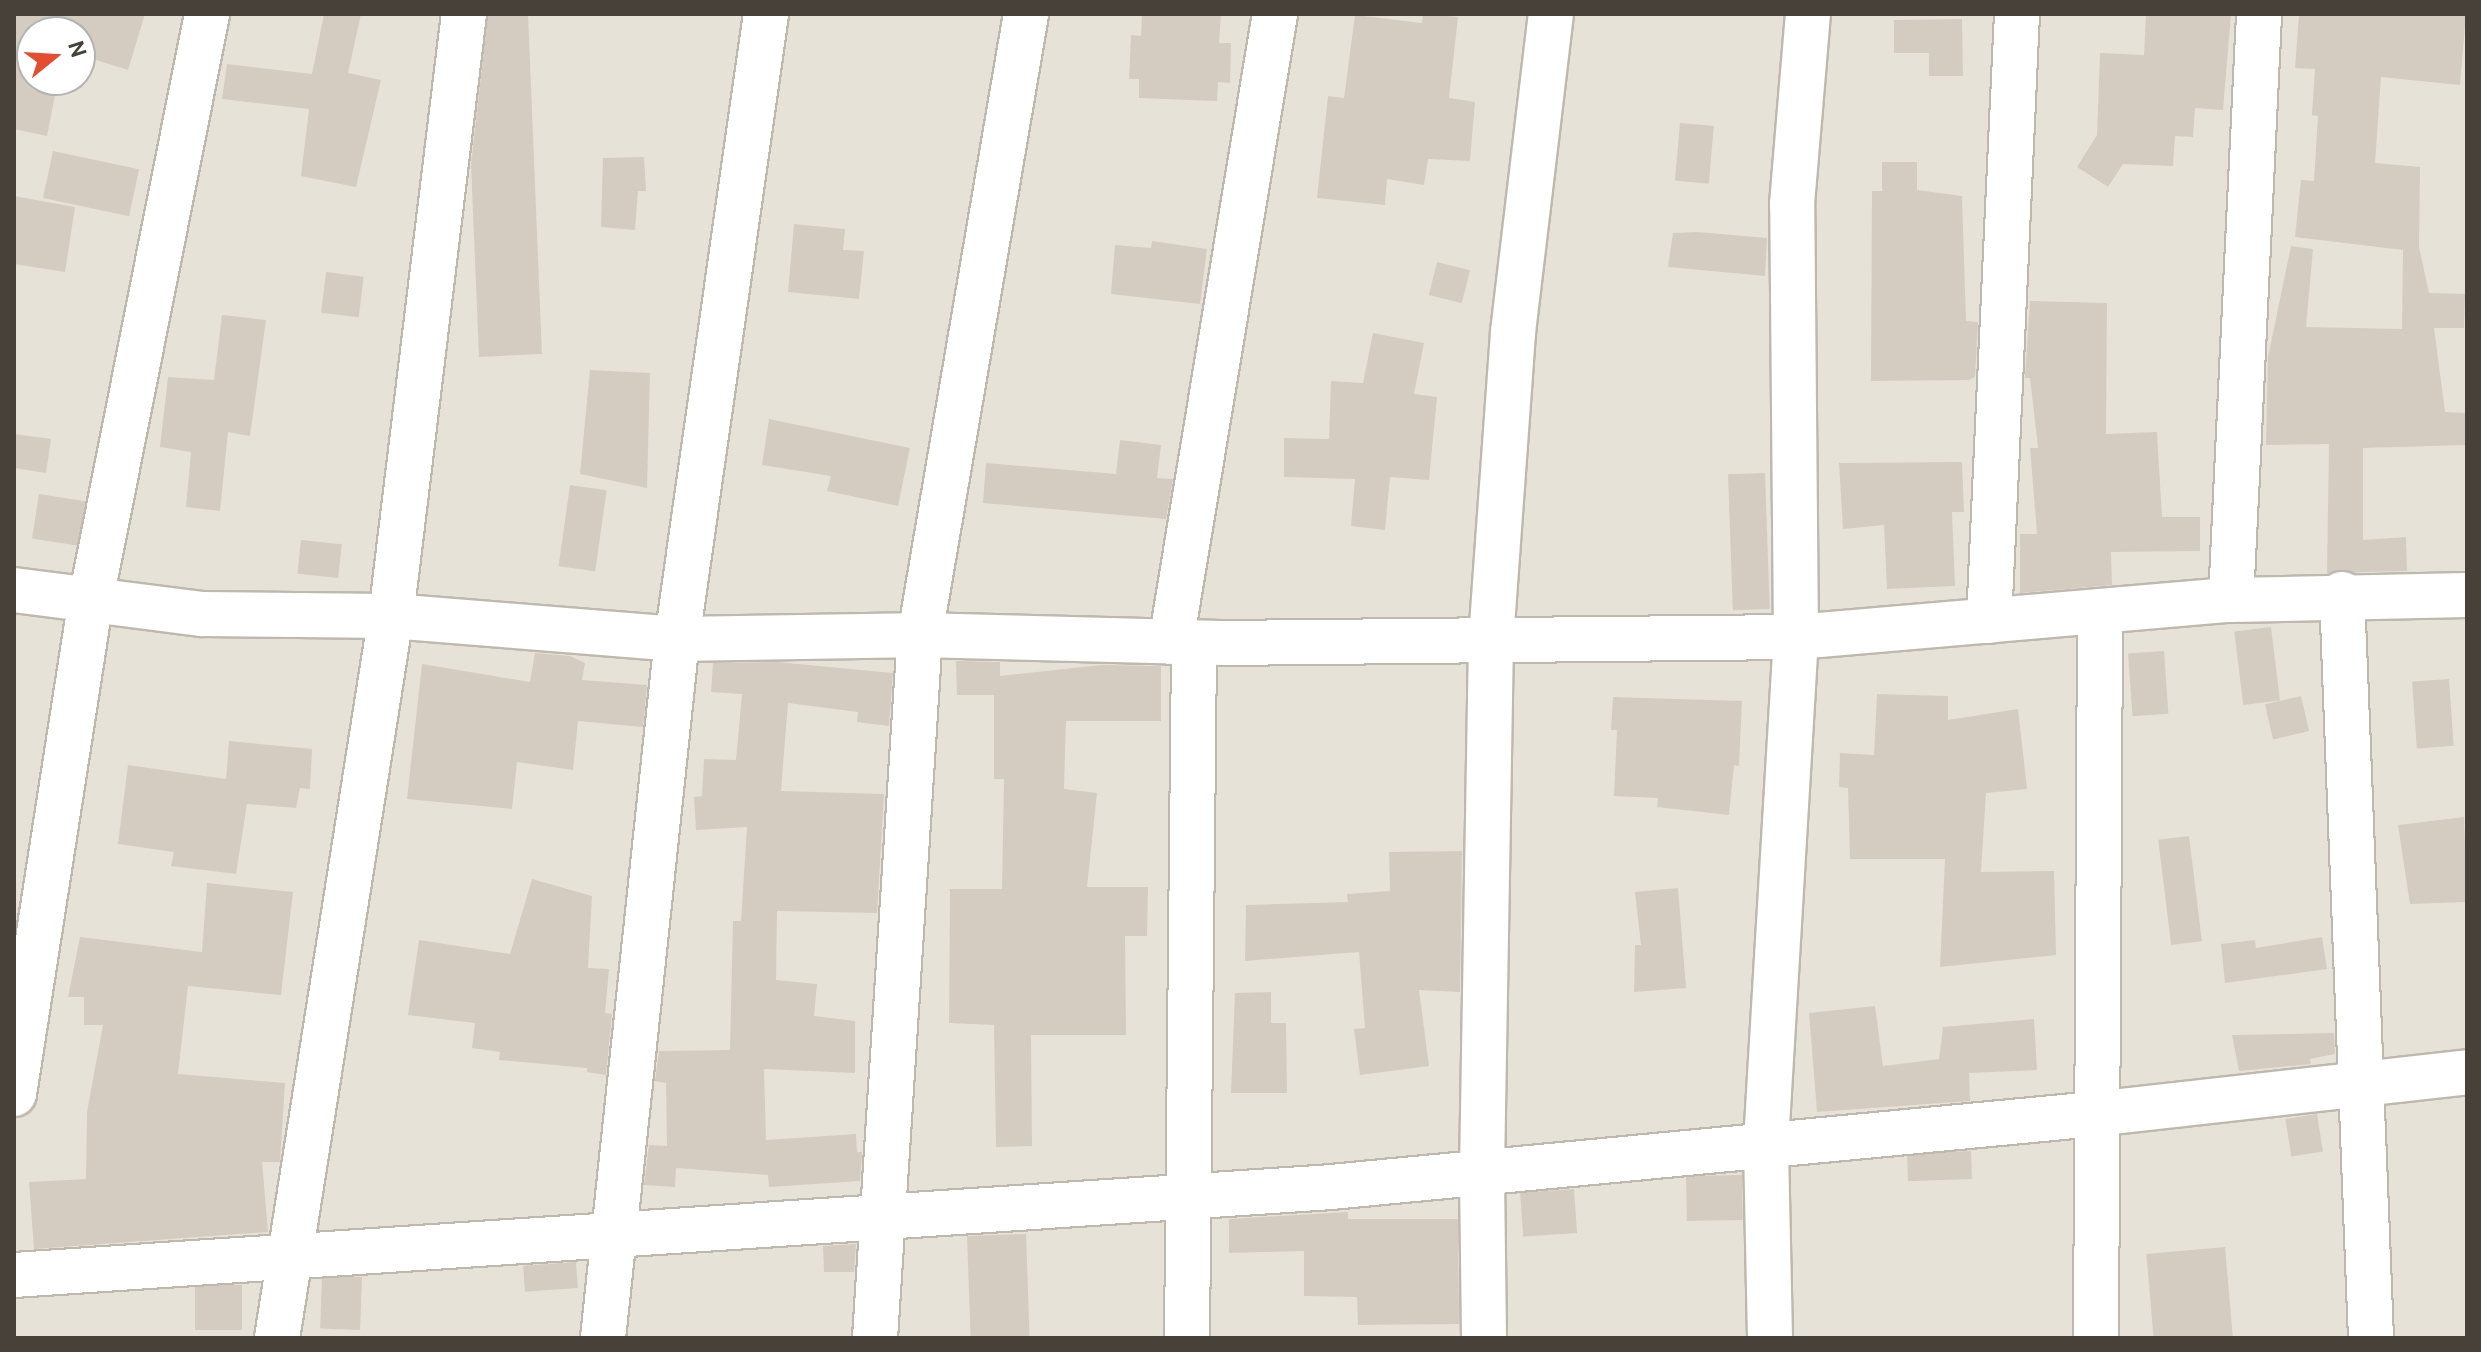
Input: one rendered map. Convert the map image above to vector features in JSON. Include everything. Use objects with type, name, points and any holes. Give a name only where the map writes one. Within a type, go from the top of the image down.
[{"type":"street","points":[[14,1094],[91,599],[207,14]]},
{"type":"street","points":[[277,1338],[286,1259],[391,616],[464,14]]},
{"type":"street","points":[[603,1338],[677,639],[766,14]]},
{"type":"street","points":[[875,1338],[920,635],[1026,14]]},
{"type":"street","points":[[1187,1338],[1183,642],[1275,14]]},
{"type":"street","points":[[1484,1338],[1482,1171],[1491,640],[1513,332],[1551,14]]},
{"type":"street","points":[[1770,1338],[1766,1143],[1796,637],[1792,204],[1808,14]]},
{"type":"street","points":[[1989,621],[2017,14]]},
{"type":"street","points":[[2231,600],[2259,14]]},
{"type":"street","points":[[14,590],[202,614],[391,616],[677,639],[920,635],[1183,642],[1796,637],[2231,600],[2342,594],[2467,595]]},
{"type":"street","points":[[2342,594],[2358,1083],[2371,1338]]},
{"type":"street","points":[[2096,1338],[2100,611]]},
{"type":"street","points":[[14,1275],[1188,1197],[2095,1114],[2467,1072]]},
{"type":"shaded area","points":[[14,14],[2467,14],[2467,1338],[14,1338]]},
{"type":"building","points":[[14,14],[145,14],[128,70],[96,60],[96,16],[16,16],[16,96],[55,96],[47,136],[14,129]]},
{"type":"building","points":[[324,14],[361,14],[348,73],[381,80],[356,187],[301,176],[309,109],[222,99],[227,64],[312,74]]},
{"type":"building","points":[[488,14],[528,14],[542,354],[479,357],[471,164]]},
{"type":"building","points":[[1142,14],[1221,14],[1219,43],[1231,43],[1230,83],[1218,82],[1217,101],[1139,98],[1139,79],[1129,79],[1131,35],[1141,36]]},
{"type":"building","points":[[1423,14],[1458,17],[1449,98],[1475,102],[1470,161],[1428,159],[1424,185],[1387,179],[1385,205],[1317,198],[1328,96],[1344,98],[1355,15],[1422,23]]},
{"type":"building","points":[[2146,14],[2231,14],[2223,110],[2195,108],[2193,137],[2175,136],[2173,166],[2123,164],[2108,187],[2077,167],[2097,135],[2100,53],[2144,55]]},
{"type":"building","points":[[2299,14],[2466,14],[2460,85],[2381,77],[2375,163],[2420,167],[2419,247],[2429,293],[2465,294],[2464,328],[2434,328],[2445,412],[2467,413],[2467,445],[2363,448],[2363,540],[2406,537],[2407,571],[2327,573],[2329,444],[2266,445],[2268,357],[2291,246],[2313,249],[2306,327],[2402,329],[2403,250],[2295,237],[2301,180],[2314,181],[2318,116],[2312,115],[2315,69],[2295,68]]},
{"type":"building","points":[[1962,19],[1963,76],[1929,76],[1929,53],[1894,53],[1894,20]]},
{"type":"building","points":[[1680,123],[1714,126],[1709,184],[1675,181]]},
{"type":"building","points":[[53,151],[139,169],[129,216],[43,198]]},
{"type":"building","points":[[644,157],[646,191],[638,191],[635,230],[601,227],[603,158]]},
{"type":"building","points":[[1882,162],[1917,162],[1917,190],[1962,196],[1966,321],[1978,322],[1975,377],[1969,380],[1871,381],[1872,191],[1882,191]]},
{"type":"building","points":[[14,196],[75,207],[65,272],[14,264]]},
{"type":"building","points":[[794,224],[845,229],[843,250],[864,251],[859,299],[788,292]]},
{"type":"building","points":[[1673,233],[1767,238],[1765,276],[1668,267]]},
{"type":"building","points":[[1152,241],[1207,249],[1200,304],[1111,294],[1115,245],[1151,248]]},
{"type":"building","points":[[1437,262],[1470,270],[1462,303],[1429,295]]},
{"type":"building","points":[[326,272],[364,277],[359,317],[321,313]]},
{"type":"building","points":[[2030,301],[2107,303],[2106,434],[2157,432],[2162,517],[2200,517],[2200,551],[2111,552],[2112,585],[2020,593],[2020,534],[2037,534],[2030,448],[2038,448],[2030,378],[2025,378]]},
{"type":"building","points":[[222,315],[266,320],[250,436],[228,432],[220,511],[186,507],[191,452],[160,447],[168,377],[214,380]]},
{"type":"building","points":[[1373,333],[1424,343],[1414,394],[1437,397],[1429,480],[1390,477],[1385,530],[1351,526],[1355,479],[1284,477],[1284,438],[1329,439],[1331,381],[1363,383]]},
{"type":"building","points":[[590,370],[650,373],[647,488],[580,474]]},
{"type":"building","points":[[769,419],[910,448],[898,506],[827,491],[831,476],[762,465]]},
{"type":"building","points":[[14,434],[51,439],[46,473],[14,468]]},
{"type":"building","points":[[1120,440],[1161,445],[1157,478],[1173,479],[1166,519],[983,503],[986,463],[1116,474]]},
{"type":"building","points":[[1962,462],[1964,512],[1952,512],[1955,586],[1887,589],[1884,525],[1843,529],[1839,463]]},
{"type":"building","points":[[1765,473],[1770,609],[1733,610],[1728,474]]},
{"type":"building","points":[[570,485],[607,490],[595,571],[559,566]]},
{"type":"building","points":[[39,494],[85,501],[78,546],[32,538]]},
{"type":"building","points":[[301,540],[342,544],[338,578],[297,574]]},
{"type":"building","points":[[2271,627],[2280,700],[2243,705],[2234,632]]},
{"type":"building","points":[[2164,651],[2168,714],[2132,716],[2128,654]]},
{"type":"building","points":[[535,653],[570,656],[585,663],[582,680],[647,685],[643,727],[578,721],[573,770],[517,762],[512,809],[407,799],[422,664],[530,682]]},
{"type":"building","points":[[956,661],[1000,662],[1000,676],[1101,665],[1161,666],[1161,721],[1066,721],[1064,789],[1097,793],[1087,887],[1148,887],[1147,936],[1125,936],[1126,1035],[1031,1035],[1032,1146],[996,1147],[994,1025],[949,1023],[950,889],[1002,889],[1004,779],[994,779],[994,695],[957,695]]},
{"type":"building","points":[[776,662],[893,673],[889,726],[857,722],[858,712],[788,703],[781,791],[884,794],[877,913],[777,911],[776,980],[817,984],[814,1016],[855,1021],[855,1073],[764,1069],[766,1140],[856,1134],[857,1152],[862,1152],[860,1181],[769,1187],[768,1175],[676,1168],[675,1187],[644,1185],[649,1145],[667,1146],[666,1083],[655,1081],[659,1051],[730,1050],[733,921],[741,921],[747,827],[696,830],[694,797],[702,796],[704,759],[736,760],[742,694],[711,692],[713,663]]},
{"type":"building","points":[[2449,679],[2454,746],[2417,748],[2412,682]]},
{"type":"building","points":[[1877,694],[1948,696],[1948,720],[2018,709],[2027,789],[1986,793],[1981,872],[2054,871],[2056,955],[1940,967],[1945,859],[1850,859],[1848,788],[1839,787],[1840,753],[1874,755]]},
{"type":"building","points":[[2301,696],[2309,731],[2273,739],[2265,704]]},
{"type":"building","points":[[1613,697],[1742,701],[1739,766],[1734,765],[1729,815],[1657,807],[1658,798],[1614,796],[1617,730],[1611,730]]},
{"type":"building","points":[[229,741],[312,749],[310,789],[300,788],[296,808],[247,804],[236,874],[171,866],[174,852],[118,844],[128,765],[226,779]]},
{"type":"building","points":[[2464,817],[2467,902],[2410,904],[2398,825]]},
{"type":"building","points":[[2189,836],[2202,941],[2171,945],[2158,840]]},
{"type":"building","points":[[1462,851],[1460,992],[1419,990],[1429,1066],[1360,1075],[1354,1029],[1365,1028],[1359,952],[1245,961],[1246,905],[1348,902],[1347,894],[1390,891],[1389,852]]},
{"type":"building","points":[[532,879],[592,896],[588,968],[609,969],[605,1013],[612,1014],[606,1075],[587,1072],[587,1068],[499,1060],[500,1052],[472,1048],[475,1023],[408,1015],[419,940],[510,954]]},
{"type":"building","points":[[207,883],[293,892],[281,995],[188,986],[178,1074],[285,1083],[280,1162],[262,1162],[268,1232],[34,1249],[29,1182],[86,1179],[87,1112],[103,1025],[84,1025],[84,997],[68,997],[80,937],[202,952]]},
{"type":"building","points":[[1678,888],[1686,988],[1634,992],[1635,945],[1641,945],[1635,892]]},
{"type":"building","points":[[2322,937],[2327,969],[2225,983],[2221,944],[2255,940],[2256,948]]},
{"type":"building","points":[[1271,992],[1271,1023],[1286,1023],[1287,1093],[1231,1093],[1235,993]]},
{"type":"building","points":[[1875,1006],[1883,1066],[1939,1059],[1943,1027],[2034,1019],[2037,1070],[1969,1073],[1970,1101],[1817,1112],[1809,1013]]},
{"type":"building","points":[[2334,1033],[2335,1054],[2310,1059],[2311,1064],[2239,1071],[2232,1035]]},
{"type":"building","points":[[2317,1114],[2323,1152],[2291,1157],[2285,1119]]},
{"type":"building","points":[[1971,1151],[1972,1179],[1908,1181],[1907,1153]]},
{"type":"building","points":[[1742,1175],[1743,1220],[1687,1221],[1686,1176]]},
{"type":"building","points":[[1574,1189],[1577,1233],[1523,1237],[1520,1193]]},
{"type":"building","points":[[1348,1212],[1348,1219],[1458,1219],[1459,1324],[1358,1325],[1357,1297],[1304,1296],[1304,1251],[1229,1253],[1229,1219]]},
{"type":"building","points":[[1026,1234],[1030,1338],[971,1338],[967,1236]]},
{"type":"building","points":[[856,1244],[854,1272],[824,1272],[823,1246]]},
{"type":"building","points":[[2225,1247],[2233,1338],[2154,1338],[2146,1254]]},
{"type":"building","points":[[576,1262],[578,1288],[525,1292],[523,1266]]},
{"type":"building","points":[[322,1276],[362,1277],[360,1330],[320,1329]]},
{"type":"building","points":[[195,1285],[242,1285],[242,1330],[195,1330]]}]
